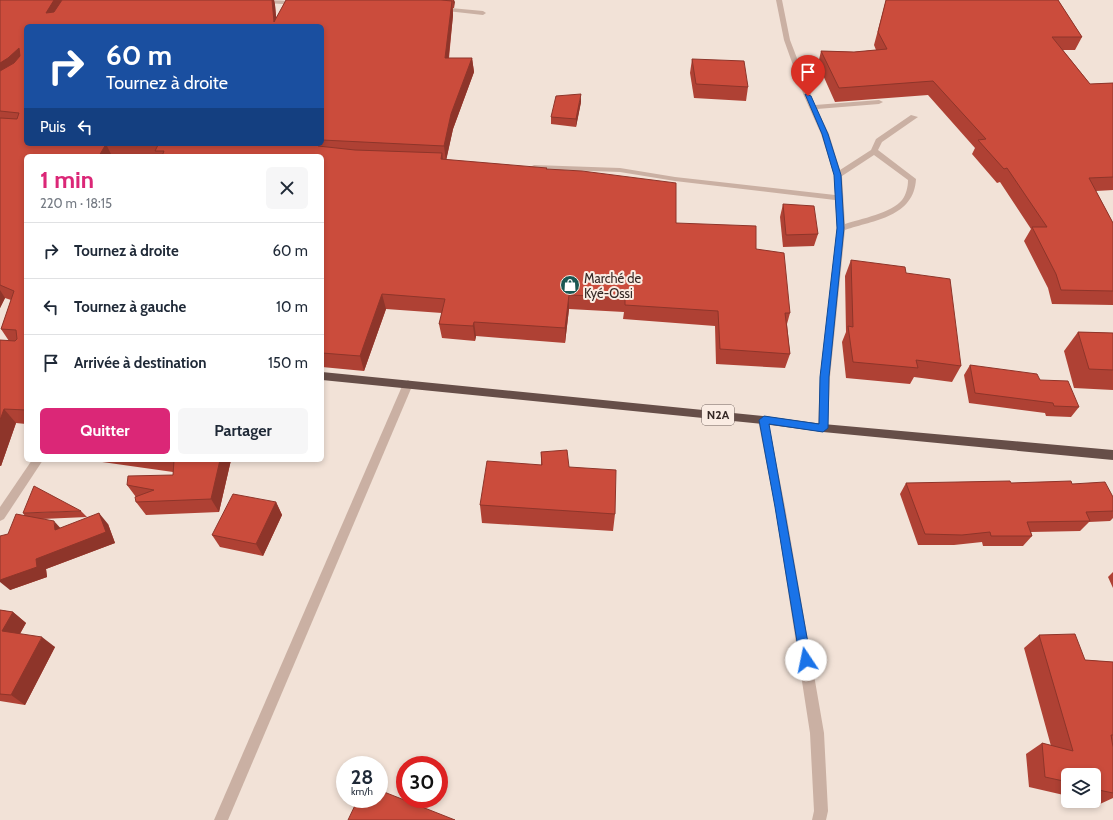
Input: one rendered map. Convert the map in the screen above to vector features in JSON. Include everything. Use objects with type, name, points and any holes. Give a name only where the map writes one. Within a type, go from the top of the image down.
[{"type":"highway","name":"N2A","points":[[324,376],[764,420],[823,428],[1113,455]]},
{"type":"street","points":[[250,0],[305,3]]},
{"type":"street","points":[[779,0],[787,40],[813,108],[825,134],[838,175],[838,198],[841,228],[825,377],[823,428]]},
{"type":"street","points":[[430,9],[483,12]]},
{"type":"street","points":[[813,108],[879,102]]},
{"type":"street","points":[[838,175],[874,151],[879,141],[914,117]]},
{"type":"street","points":[[841,228],[872,218],[903,205],[912,188],[912,179],[874,151]]},
{"type":"street","points":[[524,167],[620,170],[675,179],[838,198]]},
{"type":"street","points":[[221,820],[408,384]]},
{"type":"street","points":[[764,420],[780,507],[817,733],[821,811],[819,820]]},
{"type":"street","points":[[0,516],[37,462]]},
{"type":"building","points":[[0,0],[54,0],[46,13],[54,12],[62,0],[272,0],[274,22],[286,0],[452,1],[445,58],[472,58],[451,114],[444,146],[324,140],[324,24],[24,24],[24,146],[105,146],[100,154],[24,154],[24,410],[4,409],[0,420],[0,340],[15,341],[17,339],[16,330],[1,329],[14,291],[0,285],[0,118],[17,119],[19,113],[0,111],[0,71],[14,63],[20,56],[19,48],[0,63]]},
{"type":"building","points":[[886,0],[1058,0],[1082,37],[1052,37],[1090,84],[1113,83],[1113,177],[1089,178],[1113,223],[1113,291],[1061,290],[1056,274],[1032,227],[1047,227],[1007,168],[1004,169],[978,140],[986,139],[933,81],[839,88],[821,51],[854,52],[887,49],[878,32]]},
{"type":"building","points":[[692,59],[744,61],[748,87],[696,84]]},
{"type":"building","points":[[581,94],[576,119],[551,117],[556,96]]},
{"type":"building","points":[[158,146],[318,146],[355,150],[442,153],[441,159],[582,171],[676,183],[676,223],[756,226],[756,249],[784,253],[790,313],[785,313],[790,354],[720,349],[718,311],[625,305],[625,297],[569,295],[565,328],[474,322],[473,326],[439,324],[445,299],[382,294],[360,356],[324,353],[324,154],[163,154],[164,151],[155,151]]},
{"type":"building","points":[[783,204],[814,206],[818,234],[786,235]]},
{"type":"building","points":[[851,260],[905,267],[906,273],[950,279],[961,366],[916,360],[918,368],[853,362],[848,326],[853,327]]},
{"type":"building","points":[[1078,332],[1113,333],[1113,370],[1089,369]]},
{"type":"building","points":[[970,365],[1037,374],[1040,380],[1068,381],[1079,407],[1054,406],[1053,403],[975,393]]},
{"type":"building","points":[[567,450],[569,467],[616,470],[615,514],[480,505],[487,461],[542,465],[541,452]]},
{"type":"building","points":[[174,462],[220,462],[211,499],[136,502],[135,497],[154,490],[127,485],[128,476],[173,475]]},
{"type":"building","points":[[1010,481],[1011,483],[1071,481],[1072,484],[1105,482],[1113,497],[1113,511],[1086,512],[1090,521],[1027,522],[1032,536],[991,536],[990,532],[962,535],[925,534],[906,483]]},
{"type":"building","points":[[34,486],[81,511],[23,513]]},
{"type":"building","points":[[233,494],[276,502],[256,544],[212,535]]},
{"type":"building","points":[[99,513],[106,532],[36,559],[37,567],[0,580],[0,536],[8,534],[16,514],[54,521],[55,530]]},
{"type":"building","points":[[0,610],[13,612],[2,631],[42,637],[11,695],[0,694]]},
{"type":"building","points":[[1075,634],[1085,660],[1113,662],[1113,735],[1111,735],[1113,747],[1113,793],[1101,790],[1101,768],[1061,768],[1061,780],[1045,777],[1042,743],[1073,751],[1039,635]]},
{"type":"building","points":[[388,794],[396,797],[396,808],[425,808],[455,820],[348,820],[354,808],[388,808]]},
{"type":"place","name":"Marché de Kyé-Ossi","points":[[570,285]]},
{"type":"route","points":[[806,660],[764,420],[823,428],[825,377],[841,228],[838,198],[838,175],[825,134],[808,96]]}]
